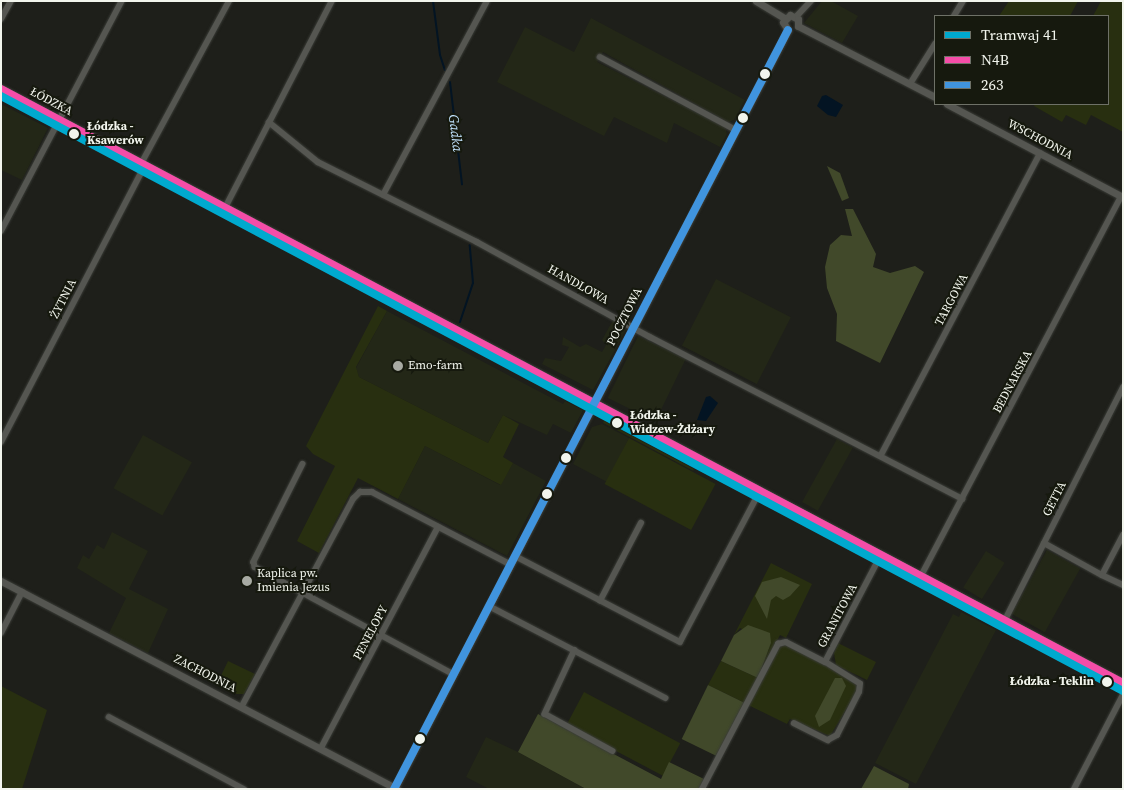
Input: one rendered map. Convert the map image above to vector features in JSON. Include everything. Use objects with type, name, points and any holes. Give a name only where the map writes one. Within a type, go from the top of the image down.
[{"type":"main road","name":"ŁÓDZKA","points":[[1,89],[1123,683]]},
{"type":"street","points":[[1,19],[10,1]]},
{"type":"street","points":[[1,231],[122,1]]},
{"type":"street","name":"ŻYTNIA","points":[[1,442],[229,1]]},
{"type":"street","points":[[225,208],[332,1]]},
{"type":"street","points":[[383,195],[487,1]]},
{"type":"street","points":[[756,1],[784,18],[796,17],[811,1]]},
{"type":"street","points":[[955,15],[964,1]]},
{"type":"street","points":[[796,17],[798,26]]},
{"type":"street","points":[[784,18],[784,25],[788,30],[798,26],[934,96]]},
{"type":"street","name":"POCZTOWA","points":[[395,788],[788,30]]},
{"type":"street","points":[[910,84],[934,46]]},
{"type":"street","points":[[600,57],[736,130]]},
{"type":"street","name":"WSCHODNIA","points":[[949,105],[1122,196]]},
{"type":"street","name":"HANDLOWA","points":[[269,122],[310,157],[486,247],[633,327],[963,499]]},
{"type":"street","name":"TARGOWA","points":[[881,455],[1040,153]]},
{"type":"street","name":"BEDNARSKA","points":[[921,576],[1122,196]]},
{"type":"street","name":"GETTA","points":[[1005,620],[1123,387]]},
{"type":"street","points":[[303,464],[254,566],[453,674]]},
{"type":"street","points":[[242,706],[353,499],[363,491],[372,492],[510,564]]},
{"type":"street","points":[[515,556],[680,642],[760,491]]},
{"type":"street","points":[[600,600],[641,523]]},
{"type":"street","name":"PENELOPY","points":[[321,748],[438,527]]},
{"type":"street","points":[[1102,575],[1123,535]]},
{"type":"street","points":[[1044,543],[1123,585]]},
{"type":"street","name":"GRANITOWA","points":[[794,723],[832,740],[859,692],[858,680],[826,662],[882,555]]},
{"type":"street","name":"ZACHODNIA","points":[[1,581],[395,788]]},
{"type":"street","points":[[1,634],[22,592]]},
{"type":"street","points":[[489,606],[666,698]]},
{"type":"street","points":[[702,789],[778,644],[786,642],[826,662]]},
{"type":"street","points":[[575,650],[545,714],[613,751]]},
{"type":"street","points":[[1074,789],[1123,695]]},
{"type":"street","points":[[110,717],[244,789]]},
{"type":"shaded area","points":[[822,1],[831,1],[858,16],[842,43],[804,23]]},
{"type":"shaded area","points":[[591,18],[745,100],[734,120],[728,122],[603,52],[597,62],[725,127],[727,134],[720,147],[674,123],[667,143],[614,117],[604,136],[497,82],[525,27],[574,52]]},
{"type":"shaded area","points":[[1,104],[48,128],[22,180],[1,170]]},
{"type":"shaded area","points":[[716,279],[791,317],[757,384],[682,346]]},
{"type":"shaded area","name":"Emo-farm","points":[[387,311],[563,404],[565,401],[583,410],[571,433],[553,424],[547,435],[503,415],[488,443],[359,377],[356,368]]},
{"type":"shaded area","points":[[613,320],[626,330],[593,390],[542,364],[545,358],[561,361],[569,347],[562,345],[563,337],[580,347],[586,344],[602,352],[606,345],[602,340]]},
{"type":"shaded area","points":[[638,336],[686,359],[655,421],[608,398]]},
{"type":"shaded area","points":[[602,424],[629,438],[607,482],[573,464],[592,427]]},
{"type":"shaded area","points":[[143,435],[192,462],[162,516],[113,488]]},
{"type":"shaded area","points":[[837,439],[853,448],[818,511],[802,502]]},
{"type":"shaded area","points":[[425,446],[500,485],[513,463],[546,481],[507,556],[398,499]]},
{"type":"shaded area","points":[[112,532],[148,551],[129,589],[168,609],[148,653],[109,633],[126,598],[77,568],[83,555],[89,559],[97,545],[104,549]]},
{"type":"shaded area","points":[[1047,550],[1080,568],[1045,632],[1012,614]]},
{"type":"shaded area","points":[[986,551],[1005,563],[982,599],[963,587]]},
{"type":"shaded area","points":[[961,612],[996,630],[916,784],[875,763],[953,614],[959,617]]},
{"type":"shaded area","points":[[486,737],[586,789],[489,789],[466,777]]},
{"type":"green space","points":[[1009,1],[1078,1],[1071,15],[1000,15]]},
{"type":"green space","points":[[1101,1],[1123,1],[1123,132],[1091,115],[1086,125],[1066,115],[1062,122],[1034,106],[1109,105],[1109,15],[1094,15]]},
{"type":"green space","points":[[827,166],[840,173],[849,198],[842,201]]},
{"type":"green space","points":[[845,209],[853,209],[876,254],[873,267],[890,273],[915,266],[924,272],[880,363],[836,341],[837,314],[827,288],[825,267],[830,245],[841,235],[852,236]]},
{"type":"green space","points":[[378,306],[387,311],[356,367],[359,377],[488,443],[503,415],[519,424],[503,457],[513,463],[501,485],[425,446],[398,499],[358,478],[319,553],[297,541],[335,466],[313,454],[306,446]]},
{"type":"green space","points":[[604,421],[694,469],[693,471],[603,423]]},
{"type":"green space","points":[[629,438],[716,484],[691,530],[605,484]]},
{"type":"green space","points":[[771,563],[812,584],[786,638],[780,635],[758,677],[771,643],[740,628],[734,635]]},
{"type":"green space","points":[[781,577],[800,585],[790,596],[783,600],[776,596],[771,600],[767,619],[755,596],[762,582]]},
{"type":"green space","points":[[748,625],[770,633],[771,643],[758,678],[721,661],[734,635]]},
{"type":"green space","points":[[838,643],[876,662],[867,680],[836,665],[834,653]]},
{"type":"green space","points":[[785,644],[851,678],[856,684],[857,692],[830,736],[790,719],[787,724],[748,705],[779,648]]},
{"type":"green space","points":[[228,661],[255,674],[244,694],[237,694],[217,684]]},
{"type":"green space","points":[[721,661],[758,678],[745,703],[708,685]]},
{"type":"green space","points":[[835,678],[842,678],[846,686],[830,720],[819,727],[815,716]]},
{"type":"green space","points":[[708,685],[745,703],[719,757],[682,739]]},
{"type":"green space","points":[[1,686],[47,710],[22,789],[1,788]]},
{"type":"green space","points":[[584,692],[680,743],[663,776],[567,725]]},
{"type":"green space","points":[[538,714],[661,779],[669,762],[704,779],[699,789],[586,789],[518,752]]},
{"type":"green space","points":[[874,766],[909,784],[908,789],[861,789]]},
{"type":"water","points":[[826,95],[843,105],[836,117],[828,115],[817,106],[822,96]]},
{"type":"water","points":[[710,396],[718,403],[706,421],[697,420],[706,397]]},
{"type":"waterway","name":"Gadka","points":[[433,1],[440,55],[445,70]]},
{"type":"waterway","name":"Gadka","points":[[450,82],[462,184]]},
{"type":"waterway","name":"Gadka","points":[[460,322],[473,283],[470,245]]},
{"type":"tram line","name":"41","points":[[1,96],[1123,691]]},
{"type":"transit line","name":"263","points":[[394,789],[788,30]]},
{"type":"transit line","name":"N4B","points":[[1,89],[1123,683]]},
{"type":"place","name":"Łódzka - Ksawerów","points":[[74,134]]},
{"type":"place","name":"Emo-farm","points":[[398,366]]},
{"type":"place","name":"Łódzka - Widzew-Żdżary","points":[[617,423]]},
{"type":"place","name":"Kaplica pw. Imienia Jezus","points":[[247,581]]},
{"type":"place","name":"Łódzka - Teklin","points":[[1107,682]]}]
